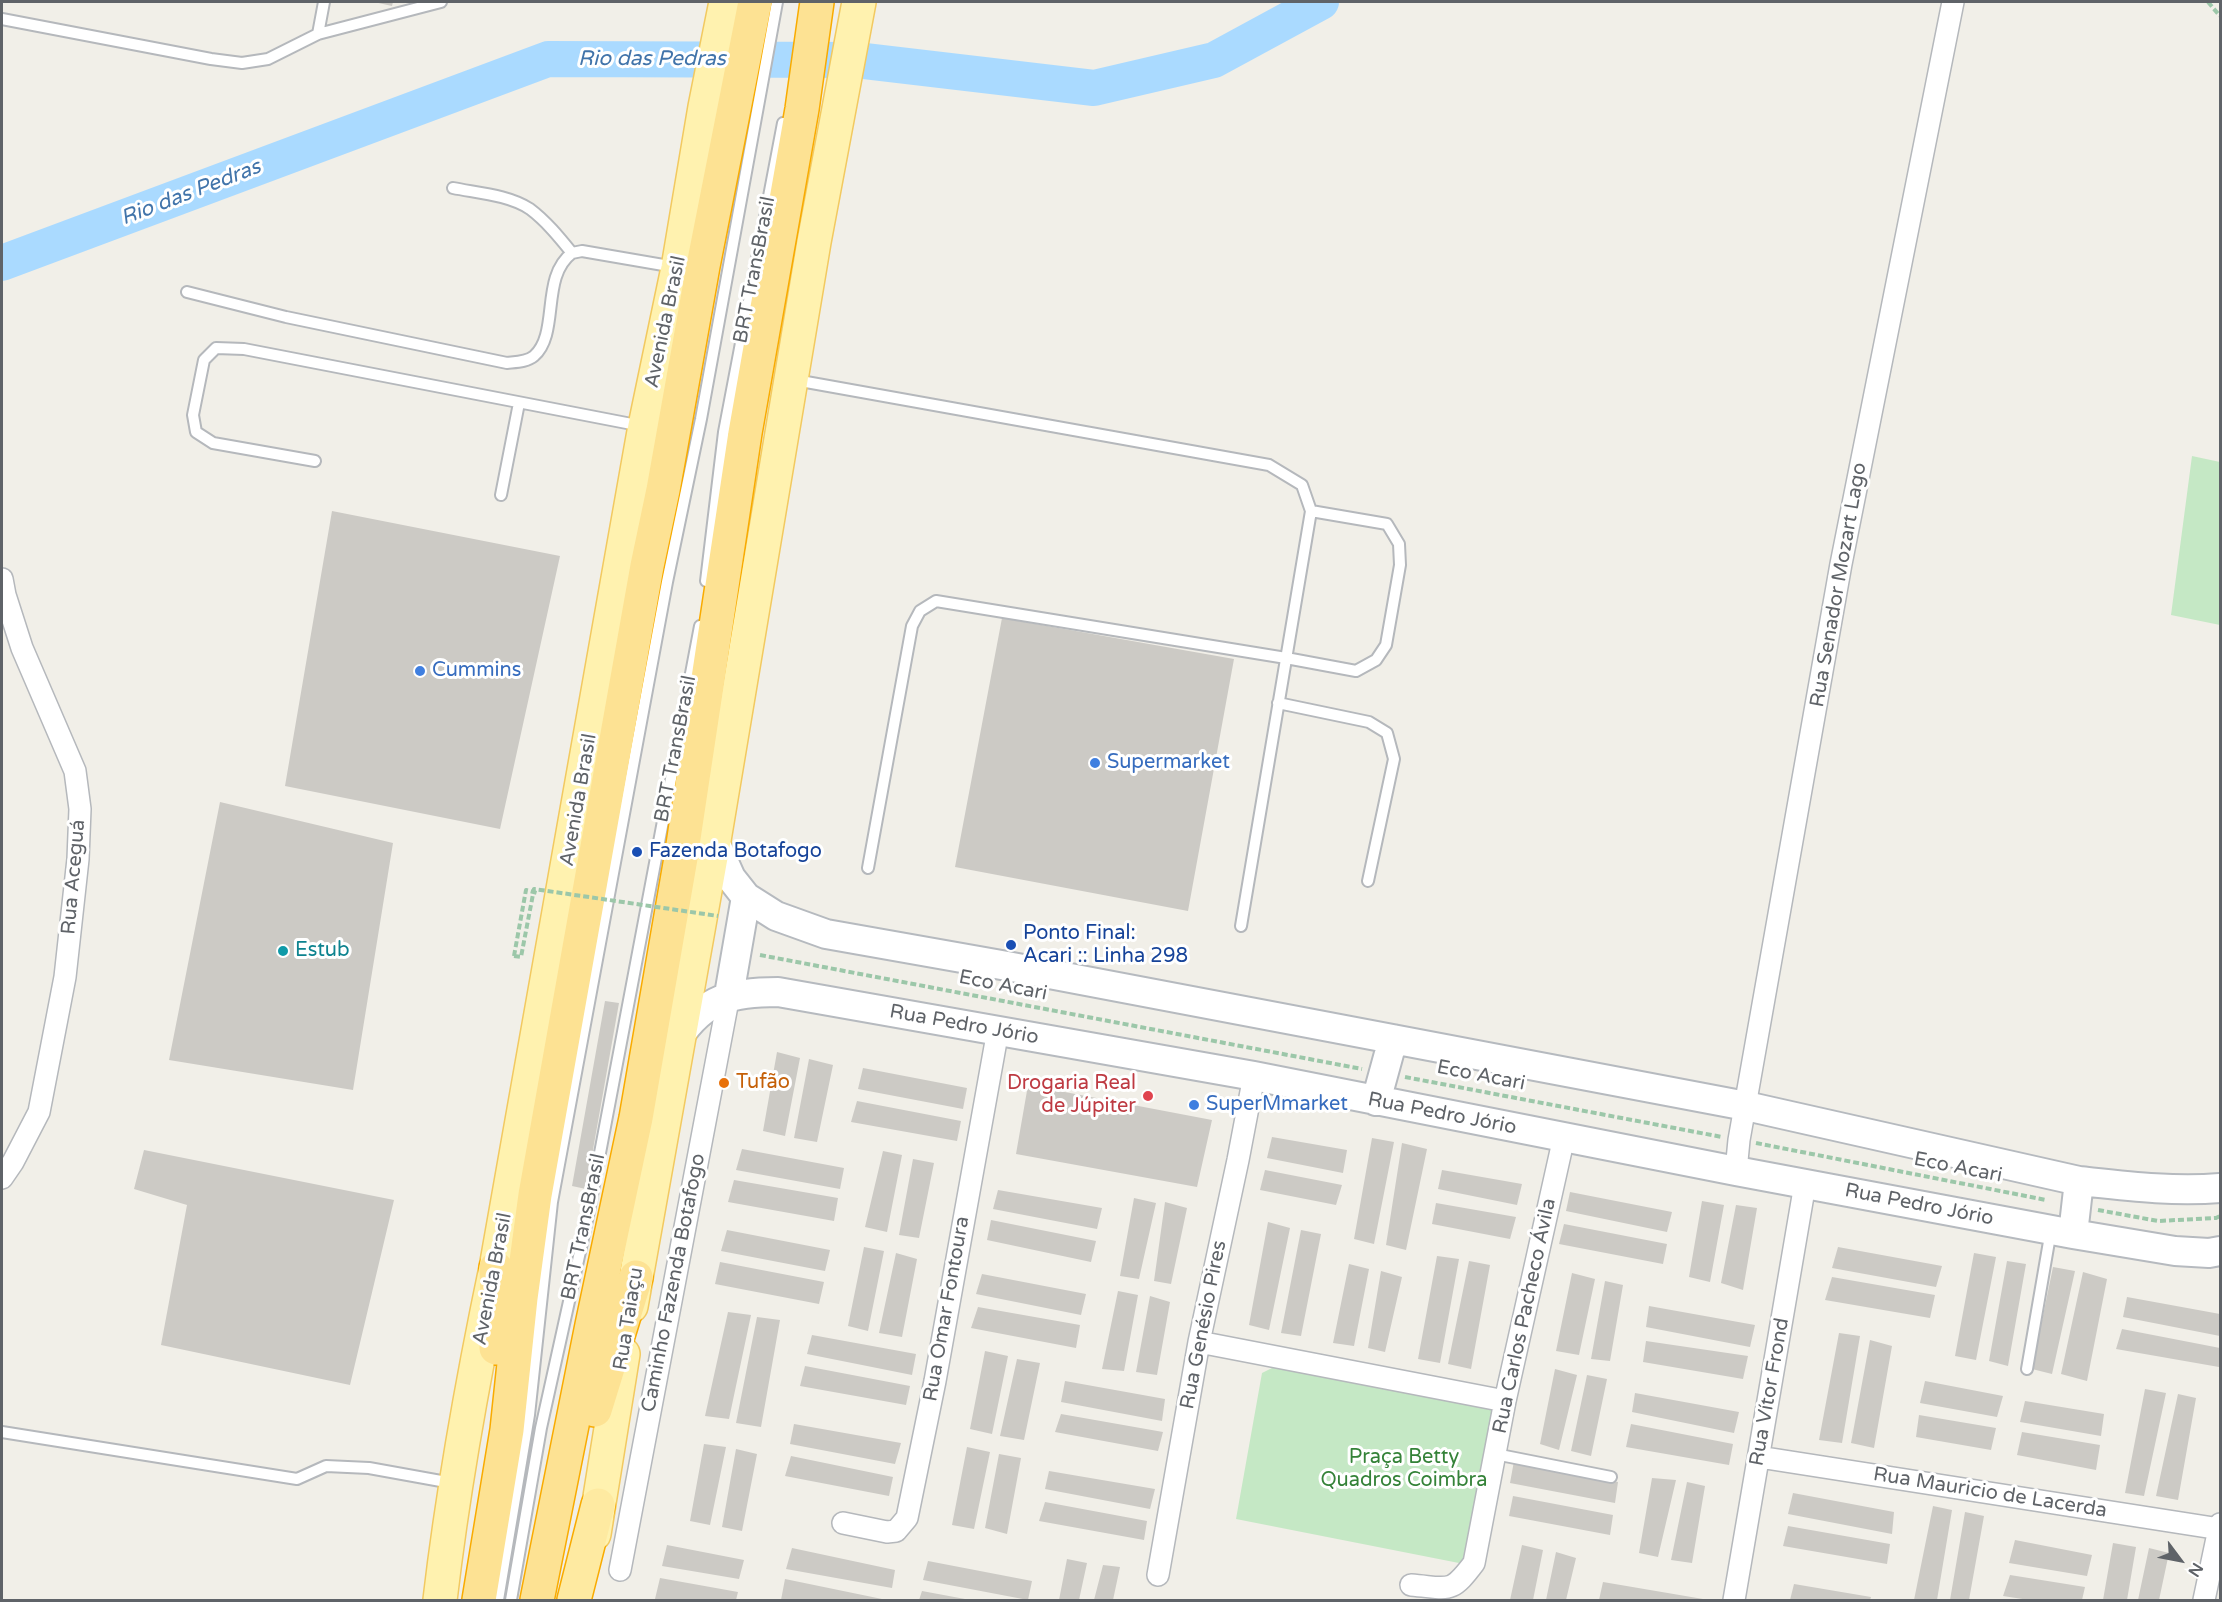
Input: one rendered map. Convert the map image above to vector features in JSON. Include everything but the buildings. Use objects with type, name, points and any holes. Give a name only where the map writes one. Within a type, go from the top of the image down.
[{"type":"highway","name":"Avenida Brasil","points":[[479,1600],[506,1440],[521,1298],[536,1195],[647,566],[663,490],[732,109],[769,4]]},
{"type":"highway","points":[[537,1600],[636,1118],[681,858],[793,112],[817,6]]},
{"type":"highway","points":[[473,1600],[498,1326],[496,1268]]},
{"type":"highway","points":[[545,1600],[590,1428],[636,1277]]},
{"type":"highway","points":[[574,1600],[598,1504]]},
{"type":"main road","name":"Avenida Brasil","points":[[440,1600],[476,1365],[496,1268],[645,426],[678,268],[732,109],[726,2]]},
{"type":"main road","points":[[678,1038],[714,840],[814,242],[858,8]]},
{"type":"main road","name":"Rua Pedro Jório","points":[[714,840],[731,878],[746,897],[776,916],[826,934],[1746,1106],[2070,1213],[2175,1251],[2217,1254]]},
{"type":"main road","points":[[729,995],[746,897]]},
{"type":"main road","name":"Rua Pedro Jório","points":[[678,1038],[688,1023],[706,1007],[729,995],[778,992],[1254,1076],[1805,1184],[2070,1213],[2134,1187],[2197,1190],[2220,1188]]},
{"type":"main road","name":"Rua Taiaçu","points":[[583,1600],[678,1038]]},
{"type":"main road","points":[[1376,1101],[1393,1039]]},
{"type":"street","name":"Rua Senador Mozart Lago","points":[[1736,1171],[1739,1140],[1841,564],[1953,2]]},
{"type":"street","name":"Rua Aceguá","points":[[2,579],[4,595],[22,648],[75,771],[80,809],[78,859],[65,977],[39,1112],[2,1178]]},
{"type":"street","name":"Caminho Fazenda Botafogo","points":[[620,1570],[729,995]]},
{"type":"street","name":"Rua Omar Fontoura","points":[[843,1523],[887,1532],[896,1531],[906,1518],[935,1382],[998,1030]]},
{"type":"street","name":"Rua Genésio Pires","points":[[1158,1575],[1199,1342],[1254,1076]]},
{"type":"street","name":"Rua Carlos Pacheco Ávila","points":[[1411,1585],[1449,1588],[1460,1582],[1474,1563],[1505,1401],[1564,1137]]},
{"type":"street","name":"Rua Vítor Frond","points":[[1734,1600],[1805,1184]]},
{"type":"street","points":[[1199,1342],[1505,1401]]},
{"type":"street","name":"Rua Mauricio de Lacerda","points":[[1759,1458],[2220,1527]]},
{"type":"street","points":[[2204,1600],[2220,1527]]},
{"type":"lane","points":[[318,34],[324,2]]},
{"type":"lane","points":[[2,19],[210,60],[242,63],[268,59],[318,34],[411,6],[441,2]]},
{"type":"lane","name":"BRT TransBrasil","points":[[498,1600],[529,1415],[552,1202],[667,582],[701,419],[732,109]]},
{"type":"lane","name":"BRT TransBrasil","points":[[704,597],[724,432],[793,112]]},
{"type":"lane","points":[[453,188],[500,198],[528,208],[555,233],[572,253]]},
{"type":"lane","points":[[187,292],[286,316],[507,363],[522,362],[532,357],[540,348],[559,268],[572,253],[582,251],[678,268]]},
{"type":"lane","points":[[315,461],[213,443],[196,432],[193,415],[204,360],[216,348],[244,349],[645,426]]},
{"type":"lane","points":[[791,380],[1269,465],[1302,485],[1311,511],[1241,926]]},
{"type":"lane","points":[[501,495],[519,403]]},
{"type":"lane","points":[[868,868],[912,626],[920,611],[936,602],[1286,657],[1356,671],[1376,660],[1386,645],[1400,566],[1399,544],[1387,524],[1311,511]]},
{"type":"lane","name":"BRT TransBrasil","points":[[511,1600],[540,1428],[589,1211],[703,609]]},
{"type":"lane","points":[[1278,703],[1369,722],[1387,733],[1394,759],[1368,881]]},
{"type":"lane","points":[[2027,1369],[2070,1213]]},
{"type":"lane","points":[[2,1432],[297,1479],[326,1466],[369,1468],[456,1484]]},
{"type":"lane","points":[[1495,1454],[1611,1477]]},
{"type":"path","points":[[2208,2],[2220,16]]},
{"type":"path","points":[[514,956],[521,957],[534,889],[718,916]]},
{"type":"path","name":"Eco Acari","points":[[735,951],[1739,1140],[2070,1213],[2158,1221],[2220,1216]]},
{"type":"green space","points":[[2192,456],[2220,462],[2220,625],[2171,615]]},
{"type":"green space","name":"Praça Betty Quadros Coimbra","points":[[1278,1365],[1493,1404],[1497,1418],[1464,1564],[1236,1519],[1262,1373]]},
{"type":"waterway","name":"Rio das Pedras","points":[[2,263],[548,59],[856,60],[1094,88],[1214,60],[1321,2]]},
{"type":"place","name":"Cummins","points":[[420,671]]},
{"type":"place","name":"Supermarket","points":[[1095,763]]},
{"type":"place","name":"Fazenda Botafogo","points":[[637,852]]},
{"type":"place","name":"Ponto Final: Acari :: Linha 298","points":[[1011,945]]},
{"type":"place","name":"Estub","points":[[283,951]]},
{"type":"place","name":"Tufão","points":[[724,1083]]},
{"type":"place","name":"Drogaria Real de Júpiter","points":[[1148,1096]]},
{"type":"place","name":"SuperMmarket","points":[[1194,1105]]}]
